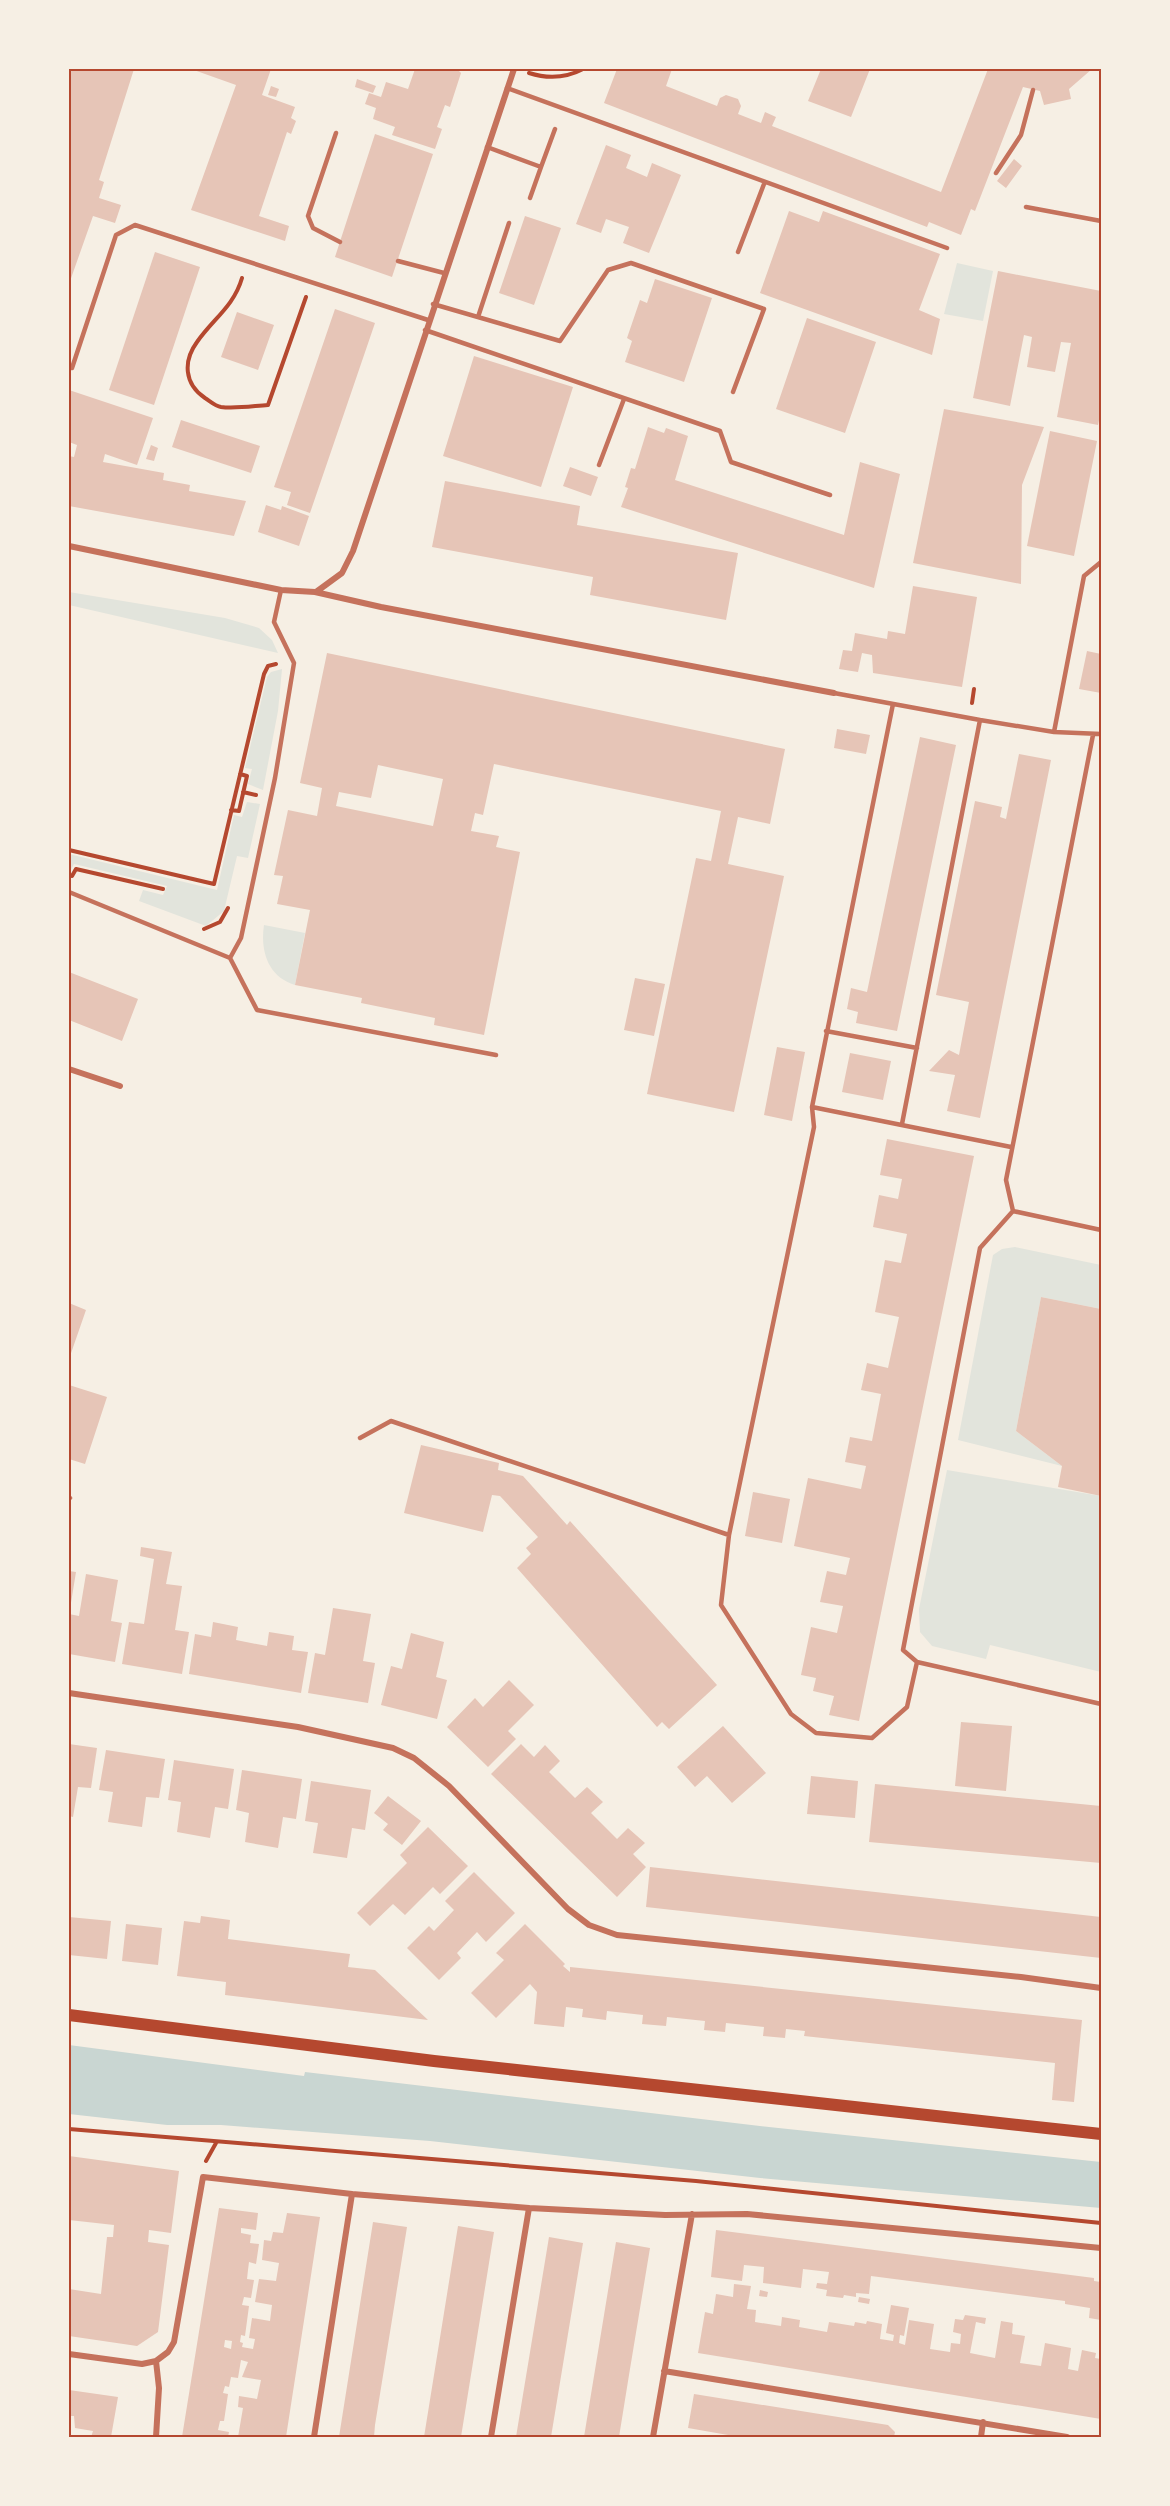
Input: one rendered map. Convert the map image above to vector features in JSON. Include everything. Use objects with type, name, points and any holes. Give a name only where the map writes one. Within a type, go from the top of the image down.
[{"type":"main road","points":[[69,2015],[434,2061],[1101,2134]]},
{"type":"street","points":[[315,592],[342,573],[353,551],[428,320],[514,69]]},
{"type":"street","points":[[69,546],[281,590],[315,592],[381,607],[834,693]]},
{"type":"street","points":[[69,1069],[120,1086]]},
{"type":"street","points":[[69,1693],[298,1727],[393,1748],[414,1758],[449,1786],[568,1909],[589,1925],[617,1935],[1021,1977],[1101,1988]]},
{"type":"street","points":[[69,2355],[142,2364],[156,2361],[168,2352],[174,2342],[202,2177],[352,2194],[529,2208],[747,2214],[1101,2248]]},
{"type":"street","points":[[314,2437],[352,2194]]},
{"type":"street","points":[[491,2437],[529,2208]]},
{"type":"street","points":[[653,2437],[692,2214]]},
{"type":"street","points":[[156,2361],[159,2397],[156,2437]]},
{"type":"street","points":[[664,2371],[1067,2437]]},
{"type":"street","points":[[981,2437],[983,2422]]},
{"type":"lane","points":[[507,88],[764,184],[818,200],[947,248]]},
{"type":"lane","points":[[996,173],[1022,135],[1033,90]]},
{"type":"lane","points":[[530,198],[555,129]]},
{"type":"lane","points":[[336,134],[308,216],[313,228],[340,242]]},
{"type":"lane","points":[[487,147],[541,167]]},
{"type":"lane","points":[[738,252],[764,184]]},
{"type":"lane","points":[[1026,207],[1101,221]]},
{"type":"lane","points":[[478,316],[509,223]]},
{"type":"lane","points":[[72,368],[116,236],[135,225],[428,320]]},
{"type":"lane","points":[[398,261],[444,273]]},
{"type":"lane","points":[[434,304],[560,341],[608,270],[631,263],[764,309],[733,392]]},
{"type":"lane","points":[[425,330],[720,431],[731,462],[830,495]]},
{"type":"lane","points":[[599,465],[624,399]]},
{"type":"lane","points":[[1054,732],[1084,576],[1101,562]]},
{"type":"lane","points":[[230,958],[241,938],[244,926],[275,778],[294,663],[274,622],[281,590]]},
{"type":"lane","points":[[834,693],[1054,732],[1101,734]]},
{"type":"lane","points":[[893,704],[826,1031],[812,1107],[814,1127],[729,1534],[721,1605],[790,1714],[816,1732],[872,1738],[908,1707],[917,1662]]},
{"type":"lane","points":[[902,1124],[980,720]]},
{"type":"lane","points":[[1013,1211],[1006,1180],[1011,1147],[1094,735]]},
{"type":"lane","points":[[69,892],[230,958],[257,1010],[496,1055]]},
{"type":"lane","points":[[826,1031],[916,1048]]},
{"type":"lane","points":[[812,1107],[1011,1147]]},
{"type":"lane","points":[[1013,1211],[1101,1230]]},
{"type":"lane","points":[[1013,1211],[980,1248],[903,1650],[917,1662],[1101,1704]]},
{"type":"lane","points":[[360,1438],[391,1421],[729,1534]]},
{"type":"path","points":[[519,69],[543,77],[564,76],[584,69]]},
{"type":"path","points":[[247,262],[237,294],[197,341],[190,356],[187,376],[195,391],[219,407],[267,405],[312,282]]},
{"type":"path","points":[[69,850],[214,884],[264,674],[268,666],[282,663]]},
{"type":"path","points":[[231,810],[239,812],[247,776],[240,774]]},
{"type":"path","points":[[82,881],[70,876],[76,869],[163,889]]},
{"type":"path","points":[[192,925],[203,929],[220,922],[230,901]]},
{"type":"path","points":[[69,2129],[616,2173],[1101,2223]]},
{"type":"shaded area","points":[[957,263],[993,271],[983,321],[944,314]]},
{"type":"shaded area","points":[[69,592],[225,618],[259,628],[272,640],[278,653],[69,605]]},
{"type":"shaded area","points":[[282,669],[278,711],[263,790],[248,784],[252,769],[245,768],[267,677],[271,672]]},
{"type":"shaded area","points":[[247,802],[260,804],[248,858],[237,856],[224,911],[206,926],[139,901],[143,890],[163,895],[167,886],[74,864],[69,873],[69,854],[217,890],[234,815],[242,817]]},
{"type":"shaded area","points":[[264,925],[305,933],[295,985],[278,976],[268,962],[263,944]]},
{"type":"shaded area","points":[[1015,1247],[1101,1265],[1101,1309],[1041,1297],[1016,1431],[1062,1466],[958,1440],[993,1255],[1002,1249]]},
{"type":"shaded area","points":[[947,1470],[1101,1496],[1101,1672],[990,1645],[986,1659],[932,1646],[920,1632],[919,1609]]},
{"type":"shaded area","points":[[69,2045],[304,2076],[305,2072],[769,2127],[1101,2162],[1101,2208],[760,2178],[430,2141],[221,2125],[167,2125],[69,2114]]},
{"type":"building","points":[[72,69],[134,69],[99,180],[104,182],[99,198],[121,205],[115,223],[93,216],[69,284],[69,77]]},
{"type":"building","points":[[191,69],[271,69],[262,95],[295,107],[291,118],[296,121],[291,134],[287,132],[259,216],[289,226],[285,241],[191,210],[236,85]]},
{"type":"building","points":[[415,69],[457,69],[461,73],[450,107],[445,105],[437,127],[442,129],[435,149],[392,135],[395,127],[373,119],[376,108],[365,104],[369,93],[381,97],[386,82],[408,89]]},
{"type":"building","points":[[617,69],[672,69],[666,86],[717,106],[720,98],[726,95],[738,99],[741,106],[738,114],[761,123],[765,112],[776,117],[772,126],[941,192],[988,69],[1092,69],[1069,89],[1071,99],[1044,105],[1040,91],[1023,87],[975,211],[971,209],[961,235],[929,222],[927,227],[604,103]]},
{"type":"building","points":[[821,69],[870,69],[851,117],[808,101]]},
{"type":"building","points":[[357,79],[376,86],[373,93],[355,87]]},
{"type":"building","points":[[271,86],[279,89],[276,97],[268,95]]},
{"type":"building","points":[[375,134],[433,154],[392,277],[335,257]]},
{"type":"building","points":[[606,145],[631,155],[626,168],[647,177],[652,163],[681,175],[649,253],[623,243],[629,227],[606,219],[601,233],[576,224]]},
{"type":"building","points":[[1014,159],[1022,166],[1006,188],[997,181]]},
{"type":"building","points":[[789,211],[819,222],[823,211],[940,254],[919,310],[940,319],[932,355],[760,293]]},
{"type":"building","points":[[525,216],[561,228],[534,305],[499,293]]},
{"type":"building","points":[[155,252],[200,267],[154,405],[109,390]]},
{"type":"building","points":[[998,271],[1101,291],[1101,411],[1098,425],[1057,417],[1071,343],[1061,342],[1055,372],[1027,367],[1032,337],[1024,335],[1010,406],[973,398]]},
{"type":"building","points":[[655,279],[712,298],[684,382],[625,362],[632,341],[627,338],[640,300],[647,303]]},
{"type":"building","points":[[335,309],[375,323],[310,513],[287,505],[291,492],[274,487]]},
{"type":"building","points":[[237,312],[274,325],[258,370],[221,357]]},
{"type":"building","points":[[807,318],[876,342],[845,433],[776,409]]},
{"type":"building","points":[[474,356],[573,387],[541,487],[443,456]]},
{"type":"building","points":[[69,390],[153,418],[137,465],[105,454],[103,462],[164,473],[163,480],[190,485],[189,491],[246,501],[234,536],[69,506],[69,456],[74,457],[77,445],[69,442]]},
{"type":"building","points":[[944,409],[1044,427],[1022,485],[1021,584],[913,563]]},
{"type":"building","points":[[181,420],[260,446],[251,473],[172,447]]},
{"type":"building","points":[[648,427],[664,433],[666,428],[688,436],[675,480],[844,535],[860,462],[900,474],[874,588],[621,507],[628,488],[625,487],[631,468],[635,469]]},
{"type":"building","points":[[1050,431],[1097,441],[1074,556],[1027,546]]},
{"type":"building","points":[[151,445],[158,448],[154,461],[146,459]]},
{"type":"building","points":[[570,467],[598,477],[591,496],[563,486]]},
{"type":"building","points":[[445,481],[580,506],[577,525],[738,553],[726,620],[590,595],[593,577],[432,547]]},
{"type":"building","points":[[266,505],[281,510],[282,506],[309,516],[299,546],[258,532]]},
{"type":"building","points":[[913,586],[977,597],[962,687],[873,673],[872,655],[862,653],[858,672],[839,669],[843,650],[852,651],[855,633],[887,639],[888,631],[905,634]]},
{"type":"building","points":[[1087,651],[1101,654],[1101,693],[1079,689]]},
{"type":"building","points":[[327,653],[785,749],[770,824],[738,817],[728,864],[784,876],[734,1112],[647,1094],[696,858],[711,861],[721,811],[494,764],[483,815],[475,813],[471,831],[499,836],[496,847],[520,852],[484,1035],[434,1025],[435,1018],[361,1003],[362,998],[295,985],[310,910],[277,904],[283,876],[274,875],[288,810],[317,816],[322,788],[300,783]],"holes":[[[378,765],[443,779],[433,826],[336,806],[339,792],[371,798]]]},
{"type":"building","points":[[837,729],[870,735],[866,754],[834,748]]},
{"type":"building","points":[[920,737],[956,745],[897,1031],[856,1023],[858,1012],[847,1009],[851,988],[867,992]]},
{"type":"building","points":[[1019,754],[1051,760],[980,1118],[947,1111],[955,1075],[929,1071],[949,1050],[959,1055],[969,1002],[936,995],[975,801],[1002,807],[1000,817],[1006,819]]},
{"type":"building","points":[[69,972],[138,999],[122,1041],[69,1020]]},
{"type":"building","points":[[635,978],[665,984],[654,1036],[624,1030]]},
{"type":"building","points":[[777,1047],[805,1052],[792,1121],[764,1115]]},
{"type":"building","points":[[850,1053],[891,1061],[883,1100],[842,1092]]},
{"type":"building","points":[[887,1139],[974,1156],[859,1721],[829,1715],[834,1696],[813,1691],[816,1678],[801,1675],[811,1627],[837,1633],[843,1606],[820,1602],[827,1571],[846,1575],[850,1558],[794,1546],[808,1478],[861,1489],[866,1466],[845,1462],[850,1437],[872,1441],[881,1394],[861,1390],[867,1363],[888,1368],[899,1317],[875,1312],[885,1260],[901,1263],[907,1234],[873,1227],[879,1195],[898,1199],[902,1179],[880,1175]]},
{"type":"building","points":[[1041,1297],[1101,1309],[1101,1496],[1058,1487],[1062,1466],[1016,1431]]},
{"type":"building","points":[[69,1303],[86,1310],[69,1359]]},
{"type":"building","points":[[69,1385],[107,1397],[85,1464],[69,1459]]},
{"type":"building","points":[[421,1445],[499,1463],[498,1470],[523,1476],[567,1525],[570,1521],[717,1685],[669,1729],[662,1722],[657,1727],[517,1568],[531,1554],[526,1548],[538,1537],[500,1496],[492,1495],[483,1532],[404,1513]]},
{"type":"building","points":[[753,1492],[790,1499],[782,1543],[745,1536]]},
{"type":"building","points":[[141,1547],[172,1552],[166,1584],[182,1586],[175,1630],[189,1632],[182,1674],[122,1664],[129,1622],[144,1624],[154,1559],[140,1556]]},
{"type":"building","points":[[69,1571],[76,1572],[70,1609],[69,1609]]},
{"type":"building","points":[[86,1574],[118,1580],[111,1621],[122,1623],[115,1662],[69,1654],[69,1614],[79,1616]]},
{"type":"building","points":[[333,1608],[371,1614],[363,1661],[375,1663],[368,1703],[308,1693],[315,1653],[325,1655]]},
{"type":"building","points":[[213,1622],[238,1627],[236,1640],[267,1646],[269,1632],[294,1636],[292,1650],[308,1652],[301,1693],[189,1674],[195,1634],[211,1637]]},
{"type":"building","points":[[411,1633],[444,1642],[436,1677],[447,1680],[437,1719],[381,1705],[391,1666],[402,1669]]},
{"type":"building","points":[[509,1680],[534,1705],[508,1731],[516,1739],[488,1767],[447,1727],[475,1698],[483,1707]]},
{"type":"building","points":[[961,1722],[1012,1726],[1006,1791],[955,1786]]},
{"type":"building","points":[[723,1726],[766,1773],[732,1803],[707,1776],[695,1787],[677,1767]]},
{"type":"building","points":[[69,1744],[97,1748],[91,1788],[78,1787],[73,1817],[69,1816]]},
{"type":"building","points":[[521,1744],[534,1757],[545,1745],[560,1761],[549,1772],[575,1798],[587,1787],[603,1802],[591,1813],[617,1839],[628,1828],[645,1843],[633,1854],[646,1867],[617,1897],[491,1774]]},
{"type":"building","points":[[106,1750],[165,1759],[159,1798],[146,1797],[142,1827],[108,1822],[113,1792],[99,1790]]},
{"type":"building","points":[[174,1760],[234,1769],[228,1809],[215,1807],[210,1838],[177,1832],[181,1802],[168,1800]]},
{"type":"building","points":[[242,1770],[302,1779],[296,1819],[283,1817],[278,1848],[245,1842],[249,1813],[236,1810]]},
{"type":"building","points":[[811,1776],[858,1781],[855,1818],[807,1814]]},
{"type":"building","points":[[311,1781],[371,1790],[365,1830],[352,1828],[347,1858],[313,1853],[318,1823],[305,1821]]},
{"type":"building","points":[[875,1784],[1101,1806],[1101,1863],[869,1842]]},
{"type":"building","points":[[388,1796],[421,1821],[402,1845],[383,1830],[388,1824],[374,1813]]},
{"type":"building","points":[[428,1827],[468,1866],[440,1894],[433,1887],[405,1915],[393,1904],[370,1926],[357,1913],[407,1863],[400,1855]]},
{"type":"building","points":[[650,1867],[1101,1917],[1101,1958],[646,1907]]},
{"type":"building","points":[[474,1872],[515,1913],[486,1942],[477,1932],[457,1953],[461,1958],[439,1980],[407,1948],[429,1926],[434,1931],[454,1910],[445,1901]]},
{"type":"building","points":[[201,1916],[230,1920],[228,1939],[350,1954],[348,1967],[375,1970],[428,2020],[225,1995],[226,1982],[177,1976],[184,1921],[200,1923]]},
{"type":"building","points":[[69,1917],[111,1921],[107,1959],[69,1955]]},
{"type":"building","points":[[126,1924],[162,1928],[158,1965],[122,1961]]},
{"type":"building","points":[[525,1924],[565,1964],[563,1966],[570,1972],[570,1967],[1082,2020],[1074,2102],[1052,2100],[1055,2063],[804,2036],[805,2031],[786,2029],[785,2038],[763,2036],[764,2027],[726,2023],[725,2032],[704,2030],[705,2021],[667,2017],[666,2026],[642,2024],[643,2015],[607,2011],[606,2020],[582,2017],[583,2009],[566,2007],[564,2027],[534,2024],[537,1992],[530,1984],[496,2018],[471,1993],[504,1960],[496,1953]]},
{"type":"building","points":[[69,2156],[179,2171],[171,2233],[149,2230],[148,2242],[169,2245],[158,2332],[137,2346],[69,2336],[69,2289],[101,2294],[107,2237],[113,2237],[114,2225],[69,2220]]},
{"type":"building","points":[[219,2208],[258,2213],[256,2230],[241,2228],[241,2233],[251,2235],[250,2243],[259,2244],[256,2264],[249,2262],[247,2279],[254,2280],[251,2298],[244,2297],[242,2305],[249,2306],[245,2336],[241,2335],[240,2342],[243,2343],[242,2347],[253,2349],[255,2339],[249,2338],[252,2318],[270,2321],[272,2305],[255,2302],[259,2279],[276,2281],[279,2263],[262,2260],[264,2240],[271,2241],[273,2232],[283,2233],[287,2213],[320,2217],[286,2437],[238,2437],[243,2408],[238,2407],[239,2396],[257,2399],[261,2380],[242,2377],[248,2362],[241,2360],[238,2378],[231,2377],[229,2387],[225,2386],[223,2393],[228,2394],[224,2421],[220,2421],[218,2430],[229,2432],[228,2437],[182,2437]],"holes":[[[225,2340],[232,2341],[231,2349],[224,2347]]]},
{"type":"building","points":[[373,2222],[407,2227],[374,2437],[339,2437]]},
{"type":"building","points":[[458,2226],[494,2232],[461,2437],[424,2437]]},
{"type":"building","points":[[716,2230],[1094,2278],[1094,2281],[1101,2282],[1101,2320],[1089,2318],[1090,2308],[1065,2304],[1065,2301],[871,2276],[869,2294],[856,2293],[856,2297],[844,2295],[843,2298],[826,2296],[827,2290],[816,2288],[817,2283],[827,2284],[829,2272],[803,2269],[801,2288],[763,2283],[764,2267],[744,2265],[742,2281],[711,2277]]},
{"type":"building","points":[[549,2237],[583,2243],[551,2437],[516,2437]]},
{"type":"building","points":[[616,2242],[650,2248],[619,2437],[584,2437]]},
{"type":"building","points":[[734,2284],[751,2286],[747,2309],[756,2310],[755,2322],[781,2326],[782,2317],[800,2320],[799,2327],[827,2332],[829,2322],[854,2326],[855,2322],[866,2324],[867,2321],[882,2324],[880,2339],[893,2341],[894,2335],[886,2333],[891,2305],[909,2308],[904,2336],[900,2335],[899,2343],[905,2345],[909,2320],[934,2324],[930,2349],[950,2352],[951,2343],[960,2344],[961,2334],[953,2332],[955,2319],[963,2320],[965,2315],[986,2318],[985,2324],[976,2322],[970,2353],[995,2358],[1001,2321],[1013,2323],[1012,2334],[1025,2336],[1020,2363],[1041,2366],[1045,2343],[1071,2348],[1068,2369],[1078,2371],[1082,2350],[1096,2353],[1095,2358],[1101,2359],[1101,2419],[698,2353],[705,2312],[713,2314],[716,2294],[733,2297]]},
{"type":"building","points":[[760,2290],[768,2292],[767,2297],[759,2296]]},
{"type":"building","points":[[859,2297],[870,2299],[869,2304],[858,2302]]},
{"type":"building","points":[[69,2390],[118,2397],[111,2437],[91,2437],[93,2431],[75,2428],[74,2416],[69,2416]]},
{"type":"building","points":[[694,2394],[888,2425],[895,2432],[894,2437],[727,2437],[728,2435],[688,2428]]}]
